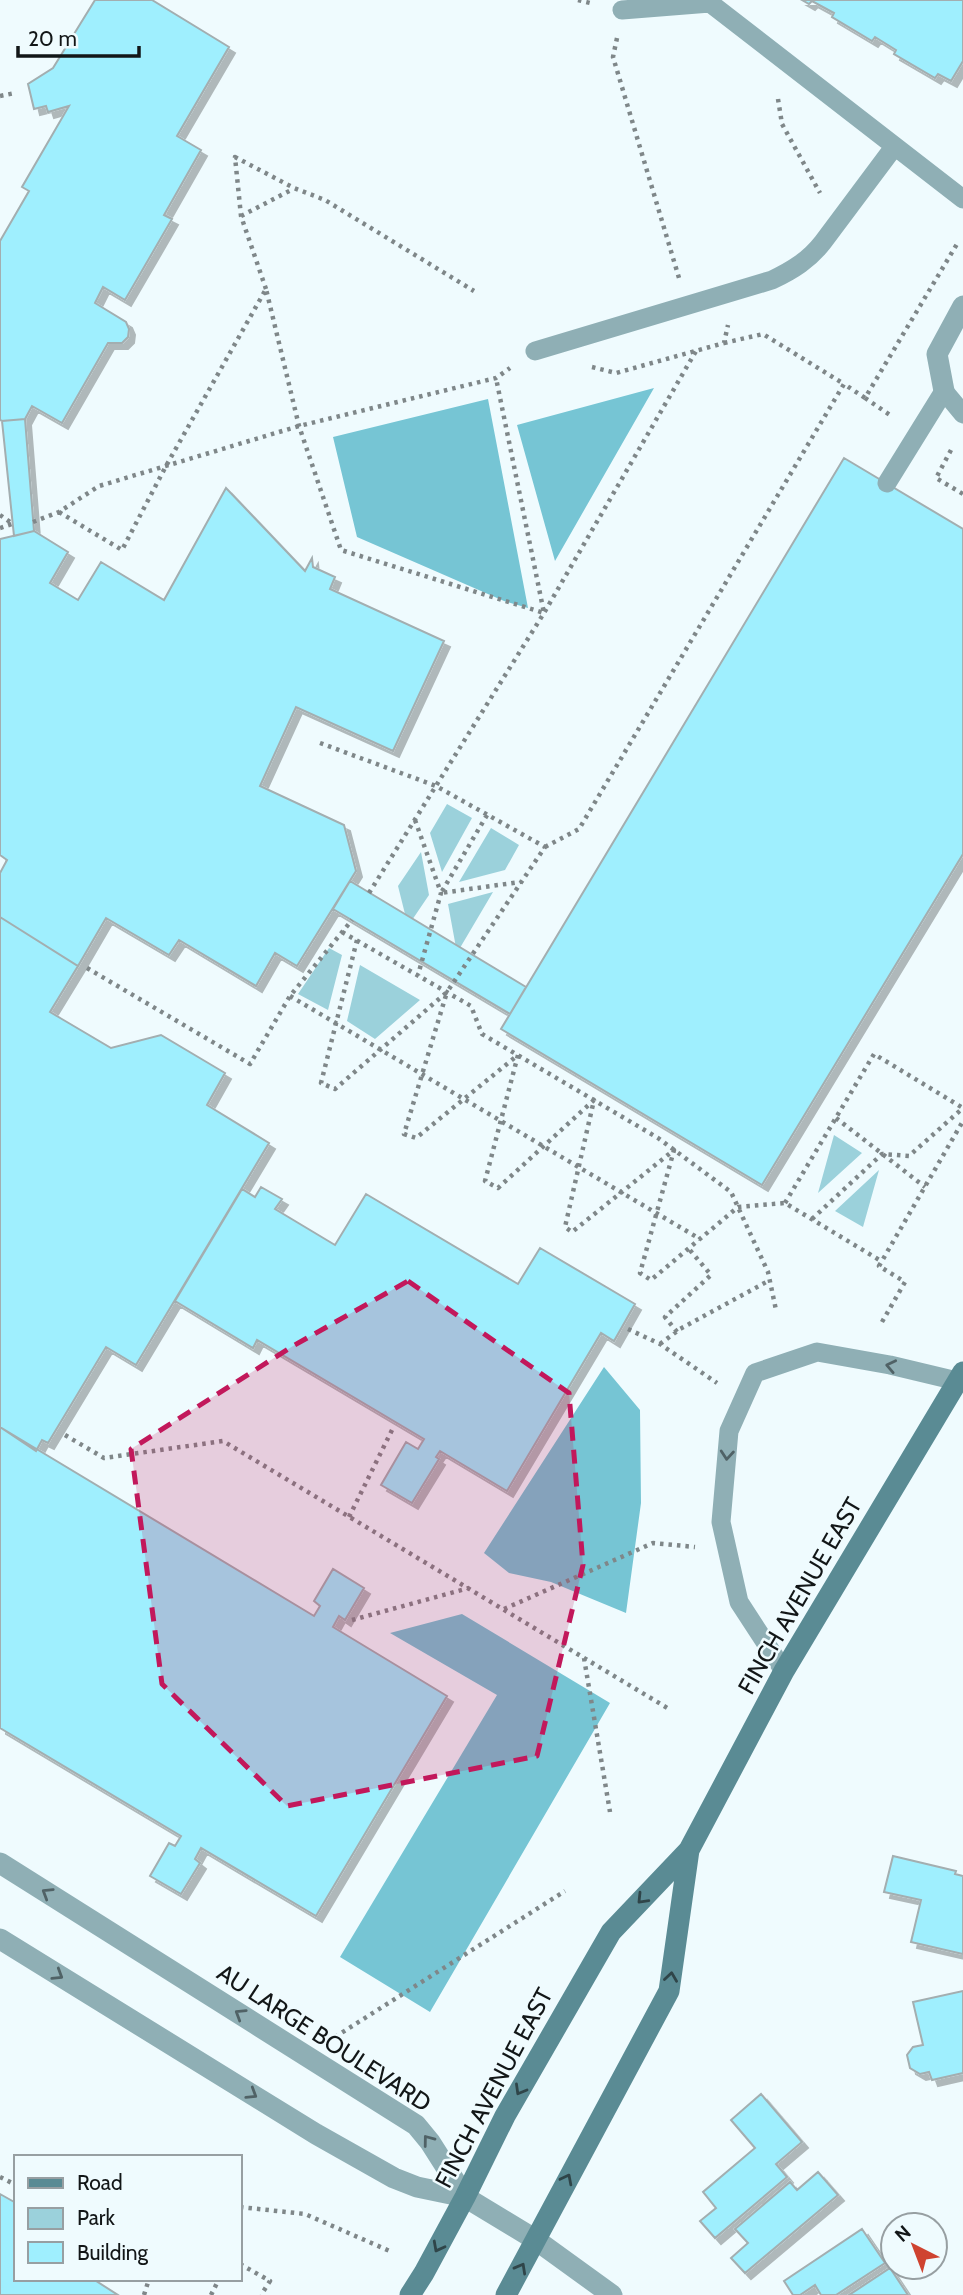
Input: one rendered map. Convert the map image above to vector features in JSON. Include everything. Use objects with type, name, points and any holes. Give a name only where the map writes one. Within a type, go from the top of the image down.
[{"type":"main road","name":"FINCH AVENUE EAST","points":[[410,2295],[465,2197],[505,2116],[611,1932],[689,1850],[784,1671],[960,1377]]},
{"type":"main road","name":"FINCH AVENUE EAST","points":[[506,2295],[669,1991],[689,1850]]},
{"type":"street","points":[[944,391],[937,354],[963,306]]},
{"type":"street","name":"AU LARGE BOULEVARD","points":[[0,1863],[416,2125],[465,2197]]},
{"type":"street","points":[[0,1939],[316,2134],[394,2178],[417,2187],[465,2197],[536,2240],[612,2295]]},
{"type":"lane","points":[[622,10],[710,3],[963,200]]},
{"type":"lane","points":[[536,351],[772,280],[812,256],[894,147]]},
{"type":"lane","points":[[887,483],[944,391],[963,414]]},
{"type":"lane","points":[[784,1671],[739,1602],[721,1522],[729,1431],[755,1373],[817,1352],[960,1377]]},
{"type":"path","points":[[578,0],[622,10],[613,57],[687,306]]},
{"type":"path","points":[[0,96],[15,93]]},
{"type":"path","points":[[474,291],[325,200],[294,188],[235,157],[241,216],[266,289],[299,426],[341,550],[544,613]]},
{"type":"path","points":[[241,216],[294,188]]},
{"type":"path","points":[[865,398],[957,244]]},
{"type":"path","points":[[59,512],[122,550],[266,289]]},
{"type":"path","points":[[724,343],[763,334],[900,422]]},
{"type":"path","points":[[369,893],[544,613],[696,351]]},
{"type":"path","points":[[496,378],[544,613]]},
{"type":"path","points":[[357,940],[321,1083],[335,1089],[447,992],[545,847],[579,829],[844,384]]},
{"type":"path","points":[[33,522],[59,512],[99,486],[299,426]]},
{"type":"path","points":[[951,450],[936,478],[963,494]]},
{"type":"path","points":[[0,515],[13,524],[0,528]]},
{"type":"path","points":[[320,743],[436,786],[545,847]]},
{"type":"path","points":[[418,975],[441,893],[488,815]]},
{"type":"path","points":[[415,820],[441,893]]},
{"type":"path","points":[[441,893],[521,882]]},
{"type":"path","points":[[87,968],[250,1064],[290,996],[352,920]]},
{"type":"path","points":[[342,932],[471,1006],[482,1034],[674,1150],[731,1192],[770,1280],[776,1310]]},
{"type":"path","points":[[447,992],[404,1134],[416,1138],[518,1055]]},
{"type":"path","points":[[290,996],[701,1239]]},
{"type":"path","points":[[785,1203],[874,1054],[963,1108],[909,1156],[882,1154],[812,1219]]},
{"type":"path","points":[[518,1055],[485,1181],[498,1188],[594,1100]]},
{"type":"path","points":[[594,1100],[565,1227],[572,1232],[674,1150]]},
{"type":"path","points":[[836,1118],[925,1186]]},
{"type":"path","points":[[882,1322],[905,1282],[879,1266],[881,1261],[963,1121]]},
{"type":"path","points":[[674,1150],[640,1273],[651,1280],[738,1207],[785,1203],[881,1261]]},
{"type":"path","points":[[677,1332],[665,1317],[711,1275],[689,1249]]},
{"type":"path","points":[[660,1344],[770,1280]]},
{"type":"path","points":[[628,1329],[660,1344],[691,1366]]},
{"type":"path","points":[[349,1517],[394,1426]]},
{"type":"path","points":[[65,1435],[104,1458],[223,1441],[669,1709]]},
{"type":"path","points":[[503,1610],[653,1543],[728,1550]]},
{"type":"path","points":[[352,1620],[469,1588]]},
{"type":"path","points":[[584,1657],[610,1812]]},
{"type":"path","points":[[330,2040],[565,1891]]},
{"type":"path","points":[[242,2207],[306,2214],[392,2252]]},
{"type":"path","points":[[242,2264],[270,2281],[261,2295]]},
{"type":"highlighted area","points":[[408,1281],[569,1393],[583,1565],[537,1756],[287,1806],[162,1684],[131,1449],[293,1346]]},
{"type":"green space","points":[[447,804],[472,818],[442,872],[430,833]]},
{"type":"green space","points":[[491,828],[519,845],[505,870],[459,882]]},
{"type":"green space","points":[[421,852],[429,895],[408,926],[398,886]]},
{"type":"green space","points":[[493,892],[457,953],[448,904]]},
{"type":"green space","points":[[329,948],[342,955],[328,1010],[298,994]]},
{"type":"green space","points":[[360,965],[420,1000],[375,1039],[347,1021]]},
{"type":"green space","points":[[834,1135],[862,1153],[818,1193]]},
{"type":"green space","points":[[879,1170],[863,1227],[835,1211]]},
{"type":"shaded area","points":[[654,388],[555,561],[517,425]]},
{"type":"shaded area","points":[[488,399],[528,608],[504,601],[357,537],[333,437]]},
{"type":"shaded area","points":[[604,1367],[640,1410],[641,1503],[626,1613],[551,1582],[509,1573],[484,1553]]},
{"type":"shaded area","points":[[462,1614],[610,1703],[430,2012],[340,1957],[497,1695],[390,1633]]},
{"type":"building","points":[[95,0],[152,0],[229,47],[177,136],[201,150],[164,215],[172,219],[125,300],[103,287],[95,303],[126,322],[128,337],[122,343],[108,343],[62,423],[32,406],[25,419],[2,421],[0,241],[29,191],[22,187],[69,106],[48,112],[46,106],[34,109],[28,84],[53,68]]},
{"type":"building","points":[[802,0],[963,0],[963,61],[951,81],[938,74],[935,78],[894,54],[896,50],[875,37],[872,41],[832,17],[834,13],[812,1],[809,4]]},
{"type":"building","points":[[25,419],[34,531],[14,536],[2,421]]},
{"type":"building","points":[[844,458],[963,529],[963,854],[762,1185],[501,1029]]},
{"type":"building","points":[[226,488],[305,571],[312,558],[313,567],[335,577],[330,589],[444,641],[393,751],[296,707],[260,786],[344,825],[356,871],[297,966],[275,953],[256,986],[179,940],[169,955],[106,918],[78,966],[0,917],[0,873],[7,860],[0,855],[0,539],[34,531],[68,552],[50,583],[78,600],[101,562],[164,600]]},
{"type":"building","points":[[350,881],[526,987],[510,1014],[333,909]]},
{"type":"building","points":[[0,917],[78,966],[50,1012],[111,1048],[161,1035],[225,1073],[207,1105],[269,1143],[136,1365],[106,1347],[48,1443],[42,1440],[36,1451],[0,1427]]},
{"type":"building","points":[[261,1187],[282,1199],[275,1209],[335,1245],[366,1194],[518,1284],[540,1248],[635,1304],[614,1341],[601,1333],[507,1491],[440,1451],[436,1457],[439,1459],[412,1503],[381,1485],[406,1442],[418,1449],[424,1439],[257,1340],[253,1348],[175,1301],[242,1189],[255,1197]]},
{"type":"building","points":[[0,1427],[314,1616],[320,1606],[314,1601],[333,1569],[364,1588],[345,1620],[339,1616],[333,1627],[447,1696],[316,1916],[201,1848],[195,1859],[200,1863],[181,1894],[150,1876],[169,1843],[175,1846],[181,1836],[0,1728]]},
{"type":"building","points":[[893,1856],[956,1871],[955,1874],[963,1876],[963,1954],[911,1942],[921,1900],[884,1892]]},
{"type":"building","points":[[963,1991],[963,2073],[932,2080],[929,2072],[920,2074],[910,2068],[907,2055],[913,2047],[923,2045],[913,2002]]},
{"type":"building","points":[[761,2094],[802,2142],[776,2164],[787,2177],[715,2238],[700,2221],[716,2208],[703,2192],[755,2148],[731,2120]]},
{"type":"building","points":[[818,2172],[838,2195],[745,2273],[731,2258],[748,2243],[735,2229],[790,2182],[797,2190]]},
{"type":"building","points":[[0,2194],[14,2202],[14,2281],[96,2281],[118,2295],[0,2295]]},
{"type":"building","points":[[862,2229],[879,2254],[879,2267],[836,2295],[821,2295],[815,2285],[800,2295],[793,2295],[784,2281]]},
{"type":"building","points":[[879,2275],[879,2281],[899,2281],[908,2295],[849,2295]]}]
